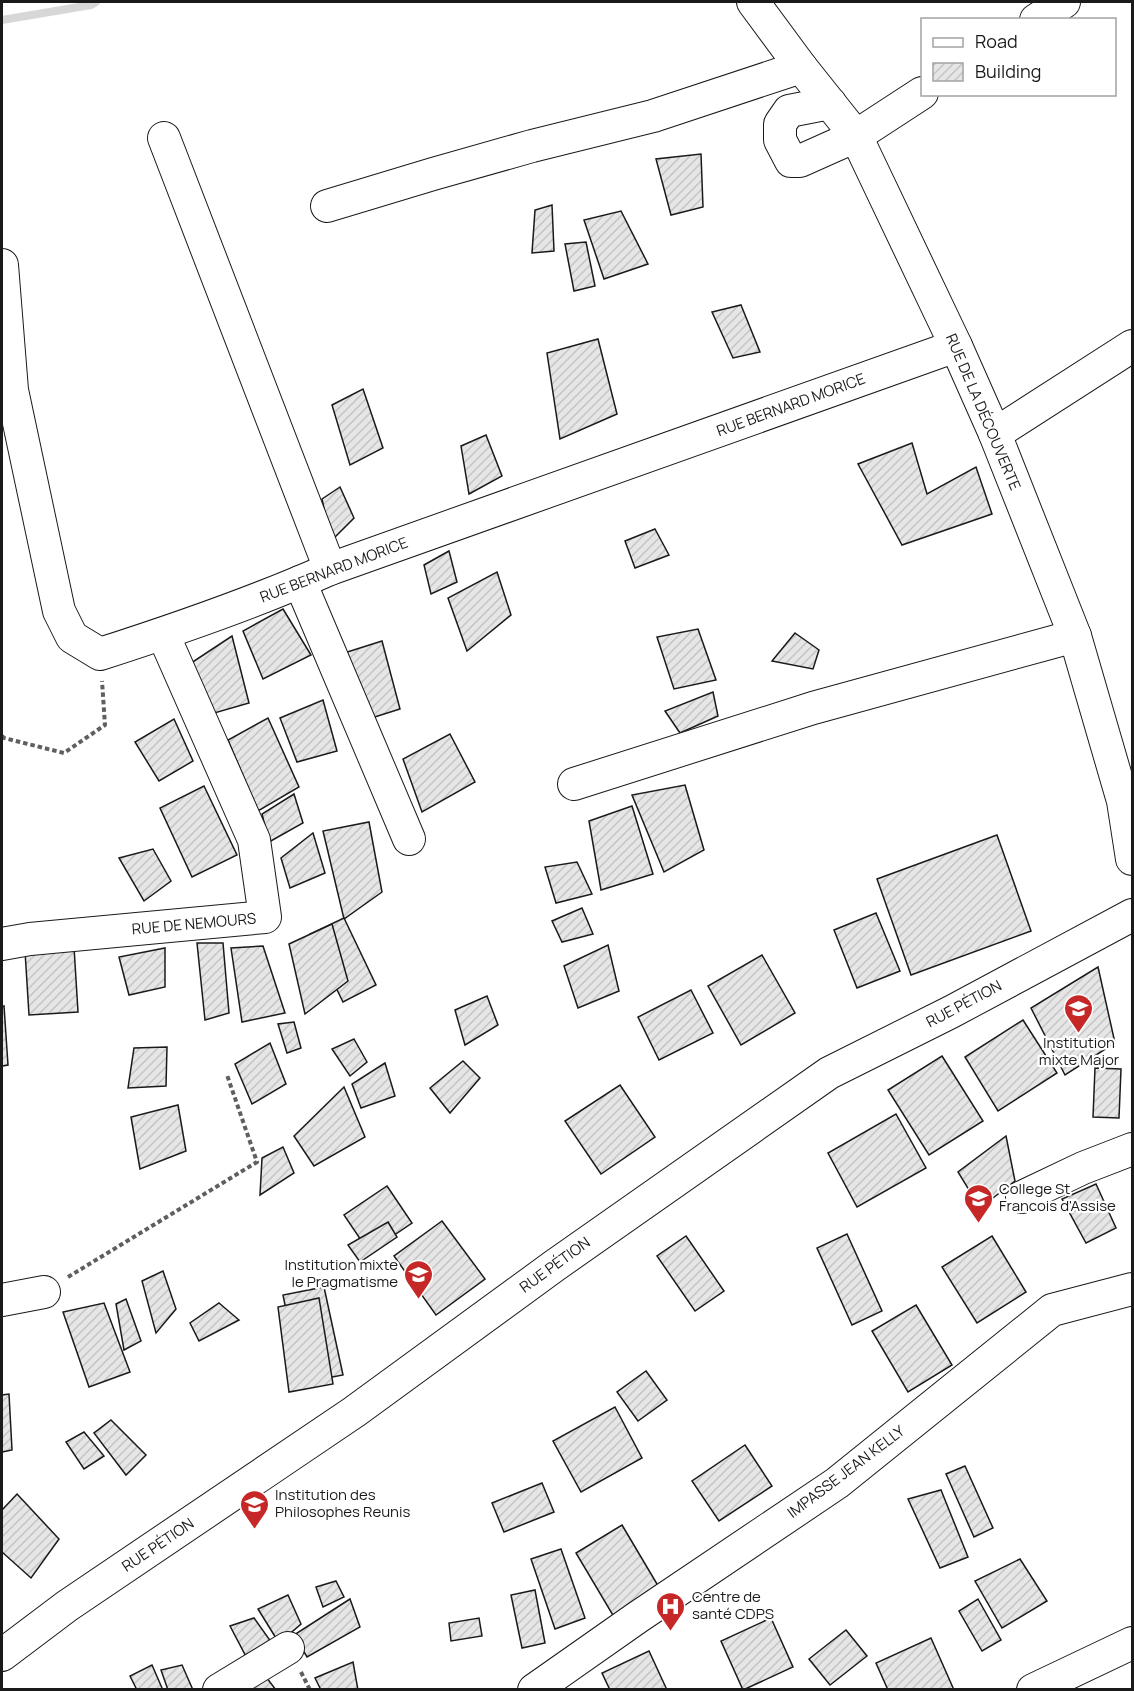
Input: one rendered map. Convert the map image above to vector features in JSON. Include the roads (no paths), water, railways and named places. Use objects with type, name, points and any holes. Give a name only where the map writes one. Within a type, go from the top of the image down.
[{"type":"street","name":"RUE DE LA DÉCOUVERTE","points":[[753,2],[801,68],[856,136],[956,346],[995,434],[1075,636],[1123,801],[1132,860]]},
{"type":"street","points":[[1039,18],[1064,2]]},
{"type":"street","points":[[327,206],[532,146],[654,116],[801,68]]},
{"type":"street","points":[[830,103],[789,111],[780,124],[780,140],[790,161],[800,161],[856,136],[921,94]]},
{"type":"street","points":[[164,138],[330,569]]},
{"type":"street","name":"RUE BERNARD MORICE","points":[[2,265],[12,390],[59,611],[72,636],[100,654],[163,634],[330,569],[956,346]]},
{"type":"street","points":[[995,434],[1132,346]]},
{"type":"street","points":[[300,582],[409,839]]},
{"type":"street","name":"RUE DE NEMOURS","points":[[2,944],[30,939],[265,917],[254,840],[163,634]]},
{"type":"street","points":[[574,784],[813,708],[1075,636]]},
{"type":"street","name":"RUE PÉTION","points":[[2,1655],[68,1606],[354,1412],[554,1266],[829,1073],[951,1012],[1132,915]]},
{"type":"street","points":[[1022,1197],[1083,1168],[1132,1149]]},
{"type":"street","name":"IMPASSE JEAN KELLY","points":[[534,1689],[837,1483],[1052,1310],[1132,1289]]},
{"type":"street","points":[[2,1300],[44,1292]]},
{"type":"street","points":[[1033,1689],[1132,1643]]},
{"type":"street","points":[[219,1689],[288,1648]]},
{"type":"waterway","points":[[2,20],[91,5],[96,2]]},
{"type":"place","name":"Institution mixte Major","points":[[1079,1034]]},
{"type":"place","name":"College St Francois d'Assise","points":[[978,1224]]},
{"type":"place","name":"Institution mixte le Pragmatisme","points":[[419,1300]]},
{"type":"place","name":"Institution des Philosophes Reunis","points":[[254,1530]]},
{"type":"place","name":"Centre de santé CDPS","points":[[671,1632]]}]
